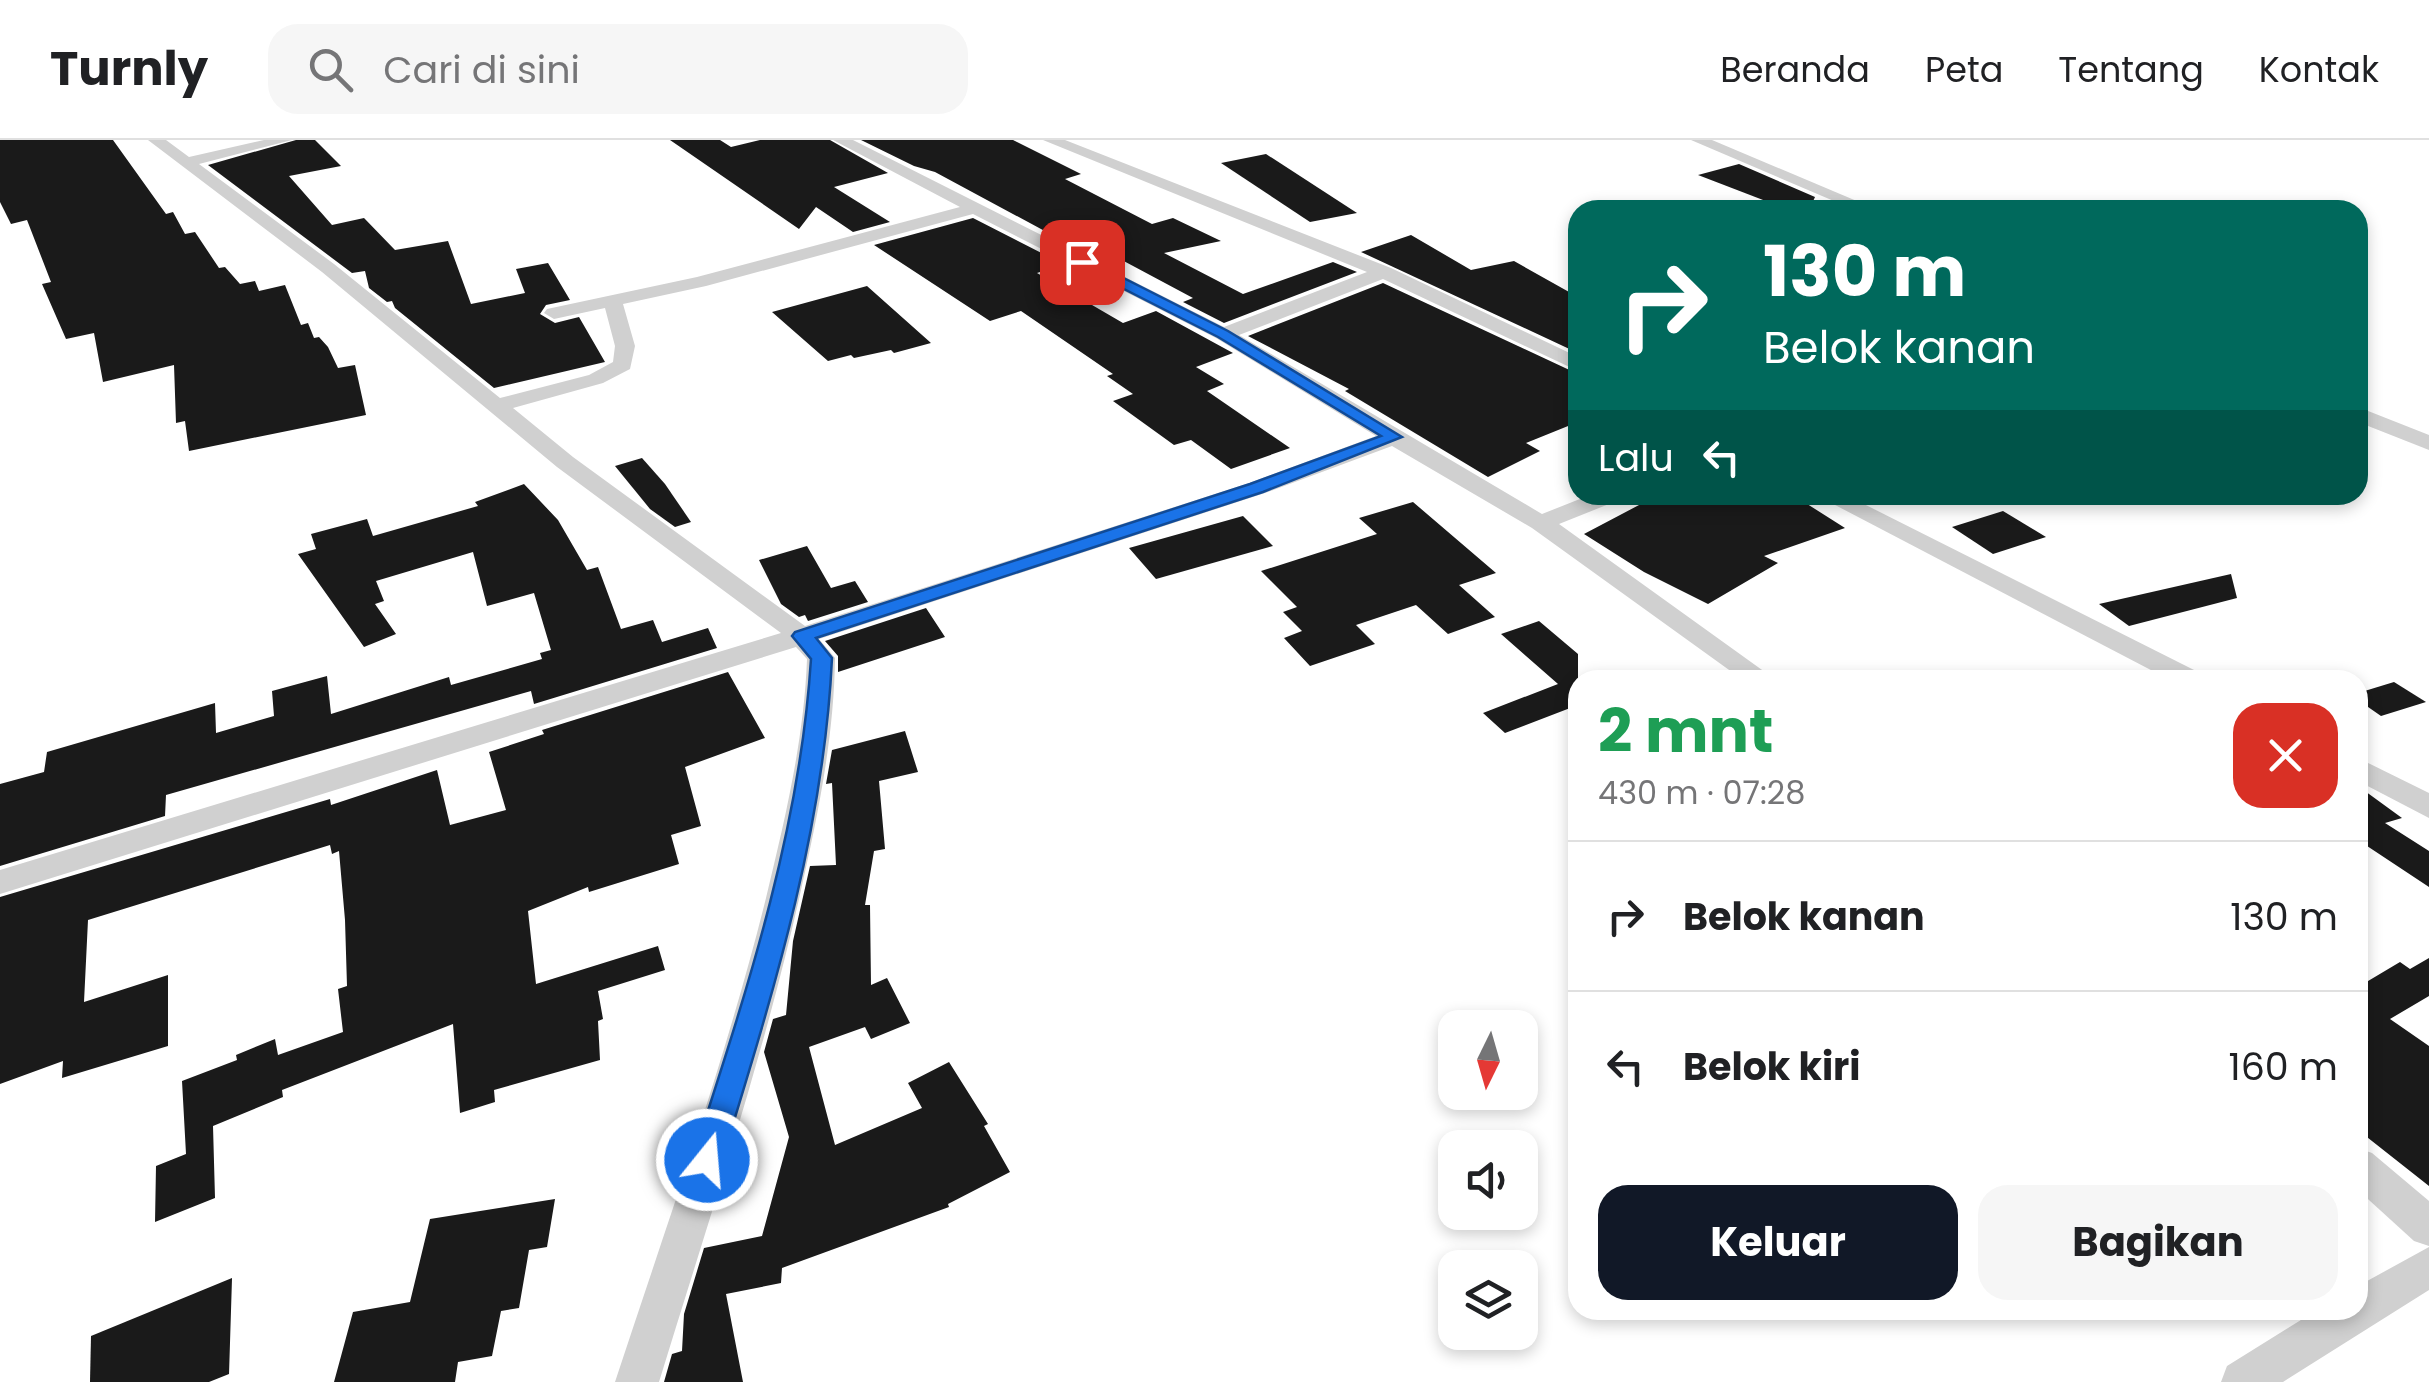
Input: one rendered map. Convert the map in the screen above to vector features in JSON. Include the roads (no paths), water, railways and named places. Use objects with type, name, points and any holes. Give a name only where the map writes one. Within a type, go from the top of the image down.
[{"type":"street","points":[[156,140],[328,268],[565,462],[791,639],[822,658],[818,729],[807,794],[770,958],[637,1382]]},
{"type":"street","points":[[187,162],[284,140]]},
{"type":"street","points":[[841,140],[1223,334],[1541,523],[1748,670]]},
{"type":"street","points":[[1051,140],[1384,272],[1568,360]]},
{"type":"street","points":[[1700,140],[1846,200]]},
{"type":"street","points":[[554,313],[699,282],[975,208]]},
{"type":"street","points":[[1223,334],[1384,272]]},
{"type":"street","points":[[496,406],[596,379],[623,365],[625,346],[612,300]]},
{"type":"street","points":[[2368,418],[2429,443]]},
{"type":"street","points":[[0,882],[791,639],[1256,488],[1394,437]]},
{"type":"street","points":[[1541,523],[1586,505]]},
{"type":"street","points":[[1848,505],[2172,670]]},
{"type":"street","points":[[2368,773],[2429,807]]},
{"type":"street","points":[[2368,1175],[2429,1227]]},
{"type":"street","points":[[2368,1303],[2429,1267]]},
{"type":"street","points":[[2243,1382],[2341,1320]]}]
